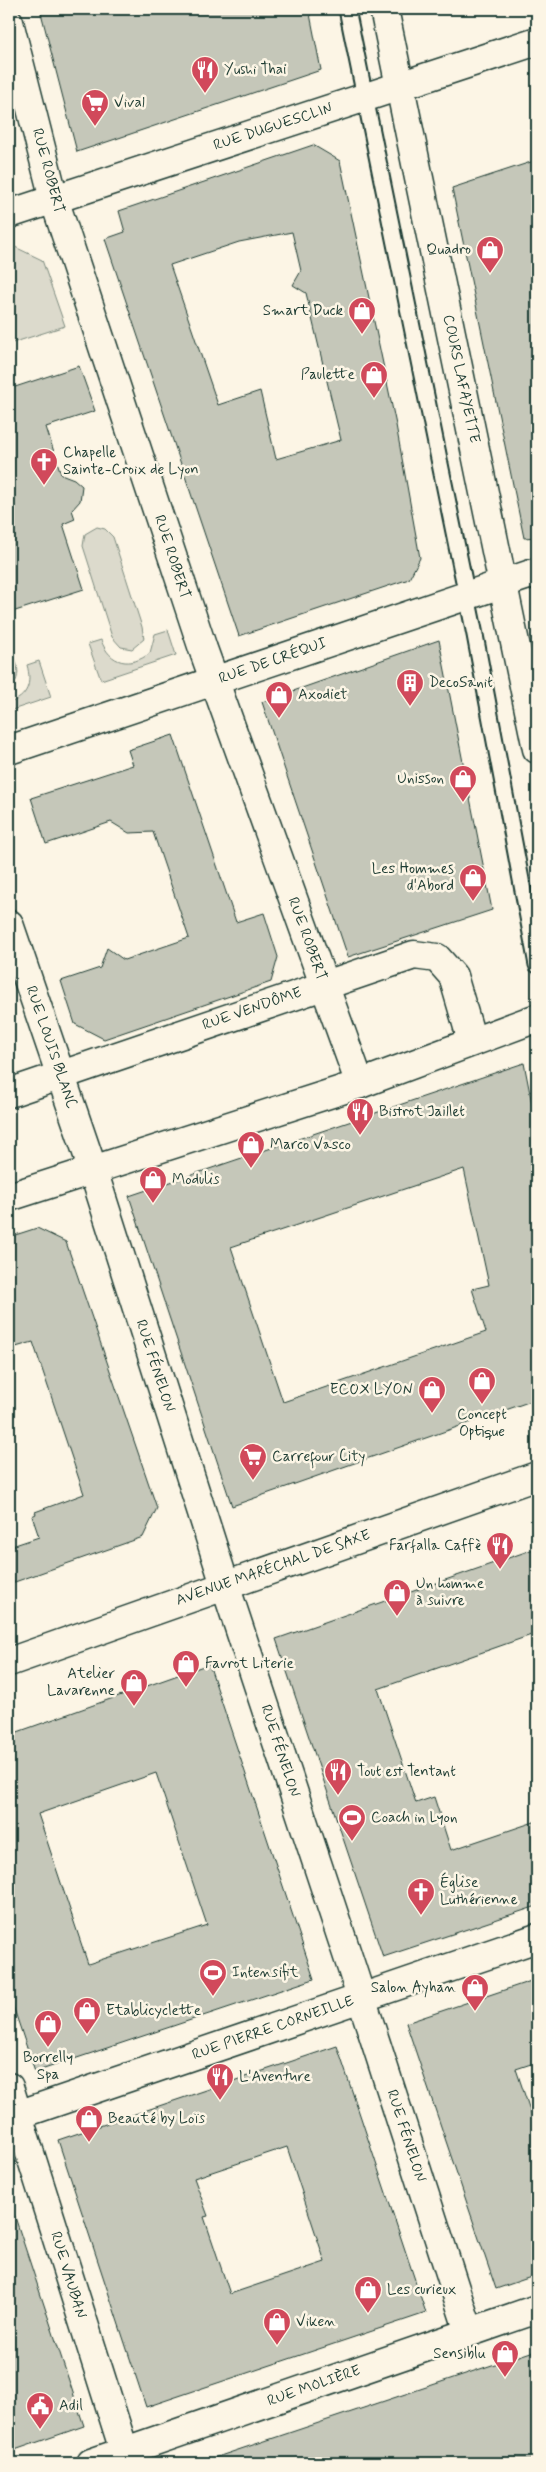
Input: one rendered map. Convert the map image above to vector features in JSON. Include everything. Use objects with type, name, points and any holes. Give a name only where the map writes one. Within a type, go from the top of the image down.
[{"type":"street","name":"COURS LAFAYETTE","points":[[384,9],[537,749]]},
{"type":"street","name":"RUE ROBERT","points":[[9,22],[54,199],[214,681],[360,1084]]},
{"type":"street","name":"RUE DUGUESCLIN","points":[[9,214],[537,42]]},
{"type":"street","name":"RUE DE CRÉQUI","points":[[9,750],[537,572]]},
{"type":"street","name":"RUE LOUIS BLANC","points":[[9,924],[93,1170]]},
{"type":"street","name":"RUE VENDÔME","points":[[9,1093],[414,955],[437,958],[453,976],[472,1041]]},
{"type":"street","points":[[9,1197],[360,1084],[537,1018]]},
{"type":"street","name":"RUE FÉNELON","points":[[93,1170],[225,1586],[361,1997],[468,2332]]},
{"type":"street","name":"AVENUE MARÉCHAL DE SAXE","points":[[9,1662],[537,1476]]},
{"type":"street","name":"RUE PIERRE CORNEILLE","points":[[13,2116],[537,1938]]},
{"type":"street","name":"RUE VAUBAN","points":[[9,2087],[13,2116],[126,2458]]},
{"type":"street","name":"RUE MOLIÈRE","points":[[91,2463],[126,2458],[468,2332],[537,2309]]},
{"type":"lane","points":[[347,9],[466,595],[537,965]]},
{"type":"shaded area","points":[[15,247],[42,260],[65,326],[9,344],[9,248]]},
{"type":"shaded area","points":[[97,527],[105,529],[113,537],[142,627],[144,639],[132,649],[121,647],[112,637],[83,546],[85,534]]},
{"type":"shaded area","points":[[168,630],[176,655],[101,680],[88,644],[101,640],[110,655],[115,659],[129,662],[136,661],[150,653],[155,634]]},
{"type":"shaded area","points":[[9,642],[16,660],[18,673],[14,683],[9,688]]},
{"type":"shaded area","points":[[39,661],[51,697],[9,711],[9,703],[21,697],[29,683],[27,665]]},
{"type":"building","points":[[40,9],[309,9],[321,70],[77,152]]},
{"type":"building","points":[[313,145],[340,161],[396,425],[420,558],[409,579],[239,636],[105,239],[125,232],[119,211]],"holes":[[[292,232],[301,271],[293,285],[306,293],[341,440],[276,459],[260,391],[218,405],[170,265],[239,242]]]},
{"type":"building","points":[[537,160],[537,537],[524,538],[452,188]]},
{"type":"building","name":"Chapelle Sainte-Croix de Lyon","points":[[79,366],[95,411],[46,427],[61,474],[74,479],[82,486],[80,501],[72,510],[75,519],[63,524],[84,589],[9,613],[9,389]]},
{"type":"building","points":[[439,640],[492,910],[348,957],[262,702]]},
{"type":"building","points":[[173,735],[236,922],[264,913],[278,957],[271,982],[104,1039],[75,1024],[61,981],[100,968],[107,948],[124,960],[189,938],[153,832],[129,833],[111,822],[46,844],[31,798],[133,765],[128,750]]},
{"type":"building","points":[[524,1063],[537,1129],[537,1399],[232,1506],[129,1196]],"holes":[[[464,1169],[489,1285],[472,1289],[486,1332],[283,1402],[231,1247]]]},
{"type":"building","points":[[37,1228],[66,1242],[157,1508],[143,1537],[9,1584],[9,1547],[39,1537],[32,1516],[36,1514],[35,1512],[84,1494],[33,1342],[9,1349],[9,1237]]},
{"type":"building","points":[[537,1548],[537,1633],[378,1689],[416,1803],[434,1797],[451,1850],[537,1821],[537,1906],[383,1957],[276,1639]]},
{"type":"building","points":[[209,1664],[314,1979],[35,2072],[9,1994],[9,1735]],"holes":[[[156,1773],[207,1925],[88,1964],[38,1814]]]},
{"type":"building","points":[[537,1979],[537,2062],[516,2069],[537,2131],[537,2275],[496,2289],[406,2023]]},
{"type":"building","points":[[337,2046],[426,2313],[146,2407],[58,2140]],"holes":[[[287,2147],[325,2262],[230,2294],[204,2217],[208,2216],[194,2178]]]},
{"type":"building","points":[[14,2214],[84,2426],[9,2452],[9,2215]]},
{"type":"building","points":[[537,2350],[537,2463],[215,2463],[214,2458]]},
{"type":"place","name":"Yushi Thai","points":[[205,94]]},
{"type":"place","name":"Vival","points":[[95,127]]},
{"type":"place","name":"Quadro","points":[[490,274]]},
{"type":"place","name":"Smart Duck","points":[[362,335]]},
{"type":"place","name":"Paulette","points":[[374,399]]},
{"type":"place","name":"Chapelle Sainte-Croix de Lyon","points":[[44,486]]},
{"type":"place","name":"DecoSanit","points":[[410,707]]},
{"type":"place","name":"Axodiet","points":[[279,719]]},
{"type":"place","name":"Unisson","points":[[463,803]]},
{"type":"place","name":"Les Hommes d'Abord","points":[[473,902]]},
{"type":"place","name":"Bistrot Jaillet","points":[[360,1136]]},
{"type":"place","name":"Marco Vasco","points":[[251,1169]]},
{"type":"place","name":"Modulis","points":[[153,1204]]},
{"type":"place","name":"Concept Optique","points":[[482,1405]]},
{"type":"place","name":"ECOX LYON","points":[[432,1414]]},
{"type":"place","name":"Carrefour City","points":[[253,1481]]},
{"type":"place","name":"Farfalla Caffè","points":[[500,1570]]},
{"type":"place","name":"Un homme à suivre","points":[[397,1617]]},
{"type":"place","name":"Favrot Literie","points":[[186,1688]]},
{"type":"place","name":"Atelier Lavarenne","points":[[134,1707]]},
{"type":"place","name":"Tout est Tentant","points":[[338,1796]]},
{"type":"place","name":"Coach in Lyon","points":[[352,1842]]},
{"type":"place","name":"Église Luthérienne","points":[[421,1916]]},
{"type":"place","name":"Intensifit","points":[[213,1997]]},
{"type":"place","name":"Salon Ayhan","points":[[475,2012]]},
{"type":"place","name":"Etablicyclette","points":[[87,2035]]},
{"type":"place","name":"Borrelly Spa","points":[[48,2048]]},
{"type":"place","name":"L'Aventure","points":[[220,2101]]},
{"type":"place","name":"Beauté by Loïs","points":[[89,2143]]},
{"type":"place","name":"Les curieux","points":[[368,2314]]},
{"type":"place","name":"Viken","points":[[277,2346]]},
{"type":"place","name":"Sensiblu","points":[[505,2378]]},
{"type":"place","name":"Adil","points":[[40,2430]]}]
